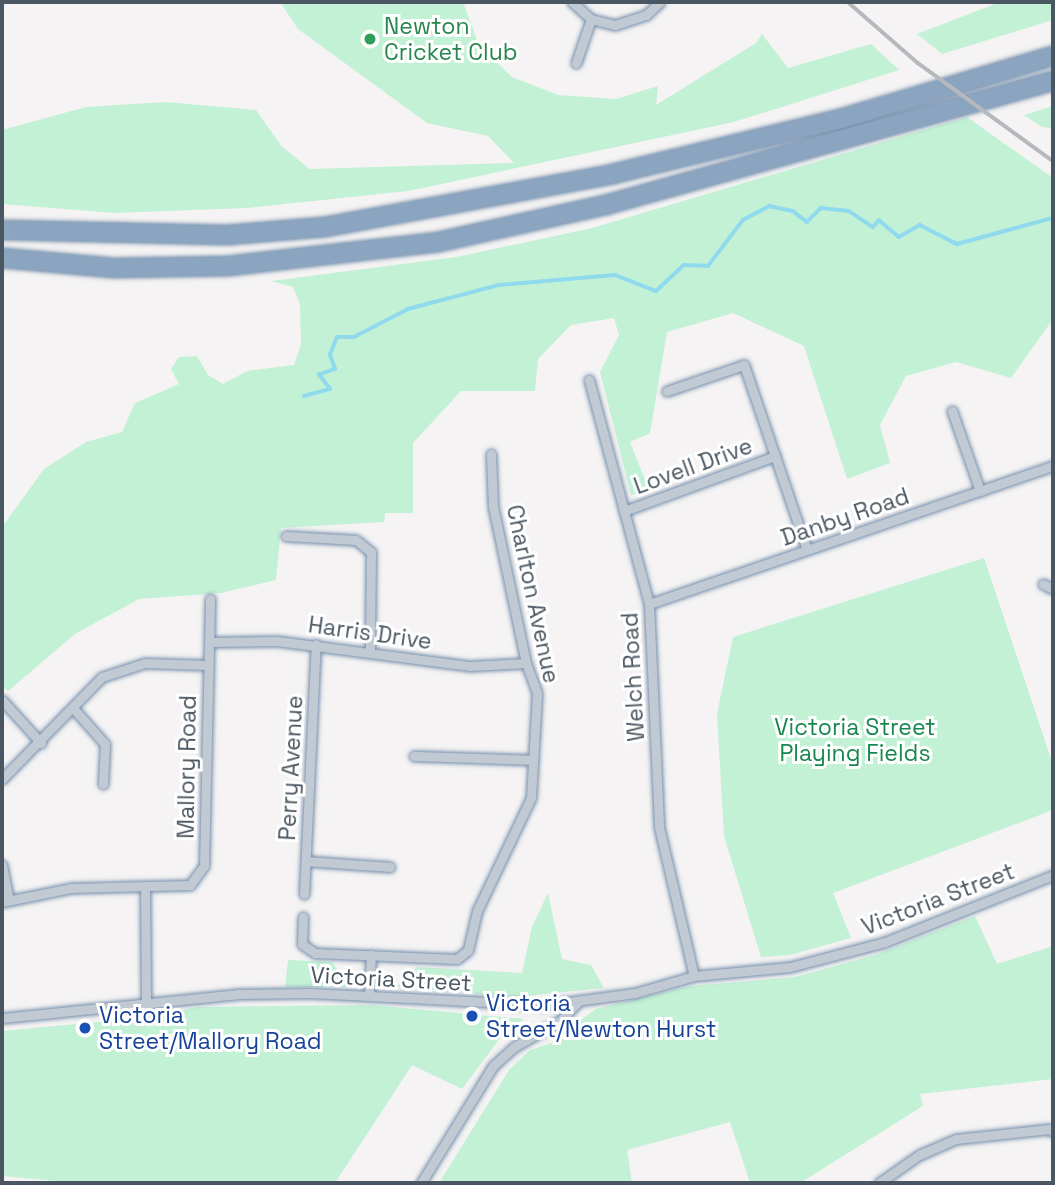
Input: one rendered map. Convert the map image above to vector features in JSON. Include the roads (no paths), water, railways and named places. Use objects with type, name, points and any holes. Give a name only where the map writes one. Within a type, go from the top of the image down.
[{"type":"highway","points":[[2,230],[227,234],[325,227],[545,189],[840,119],[1053,56]]},
{"type":"highway","points":[[2,258],[115,268],[228,266],[344,255],[547,218],[1053,81]]},
{"type":"street","points":[[572,2],[590,19],[624,24],[646,15],[660,2]]},
{"type":"street","points":[[576,63],[590,19]]},
{"type":"street","points":[[667,391],[744,365],[807,550]]},
{"type":"street","name":"Welch Road","points":[[589,380],[649,604],[659,827],[694,976]]},
{"type":"street","points":[[952,411],[980,491]]},
{"type":"street","name":"Charlton Avenue","points":[[303,917],[302,944],[316,953],[457,959],[468,950],[477,911],[531,799],[537,693],[526,663],[493,507],[491,454]]},
{"type":"street","name":"Lovell Drive","points":[[624,511],[775,457]]},
{"type":"street","name":"Danby Road","points":[[649,604],[1053,466]]},
{"type":"street","points":[[286,536],[356,540],[371,552],[370,652]]},
{"type":"street","points":[[1043,584],[1053,589]]},
{"type":"street","name":"Mallory Road","points":[[145,886],[190,886],[204,866],[209,599]]},
{"type":"street","name":"Harris Drive","points":[[209,642],[316,644],[470,666],[526,663]]},
{"type":"street","name":"Perry Avenue","points":[[304,894],[316,644]]},
{"type":"street","points":[[2,779],[41,743],[102,677],[145,663],[208,665]]},
{"type":"street","points":[[2,700],[41,743]]},
{"type":"street","points":[[73,708],[105,744],[103,784]]},
{"type":"street","points":[[414,756],[533,760]]},
{"type":"street","points":[[306,861],[390,867]]},
{"type":"street","points":[[2,865],[5,901],[71,888],[145,886],[146,1004]]},
{"type":"street","name":"Victoria Street","points":[[2,1018],[237,994],[369,995],[516,1006],[579,1001],[635,993],[694,976],[790,967],[885,942],[1053,875]]},
{"type":"street","points":[[369,995],[371,956]]},
{"type":"street","points":[[421,1183],[493,1066],[513,1047],[561,1020],[579,1001]]},
{"type":"street","points":[[879,1183],[894,1179],[919,1155],[956,1139],[1049,1129],[1053,1132]]},
{"type":"waterway","points":[[304,396],[330,389],[319,375],[335,369],[330,355],[337,337],[354,337],[408,309],[499,285],[615,275],[656,291],[684,265],[708,266],[743,220],[769,206],[793,211],[807,222],[821,208],[849,211],[873,227],[879,220],[899,237],[920,225],[957,244],[1053,218]]},
{"type":"railway","points":[[848,2],[918,63],[1053,161]]},
{"type":"place","name":"Newton Cricket Club","points":[[370,39]]},
{"type":"place","name":"Victoria Street/Newton Hurst","points":[[472,1016]]},
{"type":"place","name":"Victoria Street/Mallory Road","points":[[85,1028]]},
{"type":"park label","name":"Victoria Street Playing Fields","points":[[855,740]]}]
